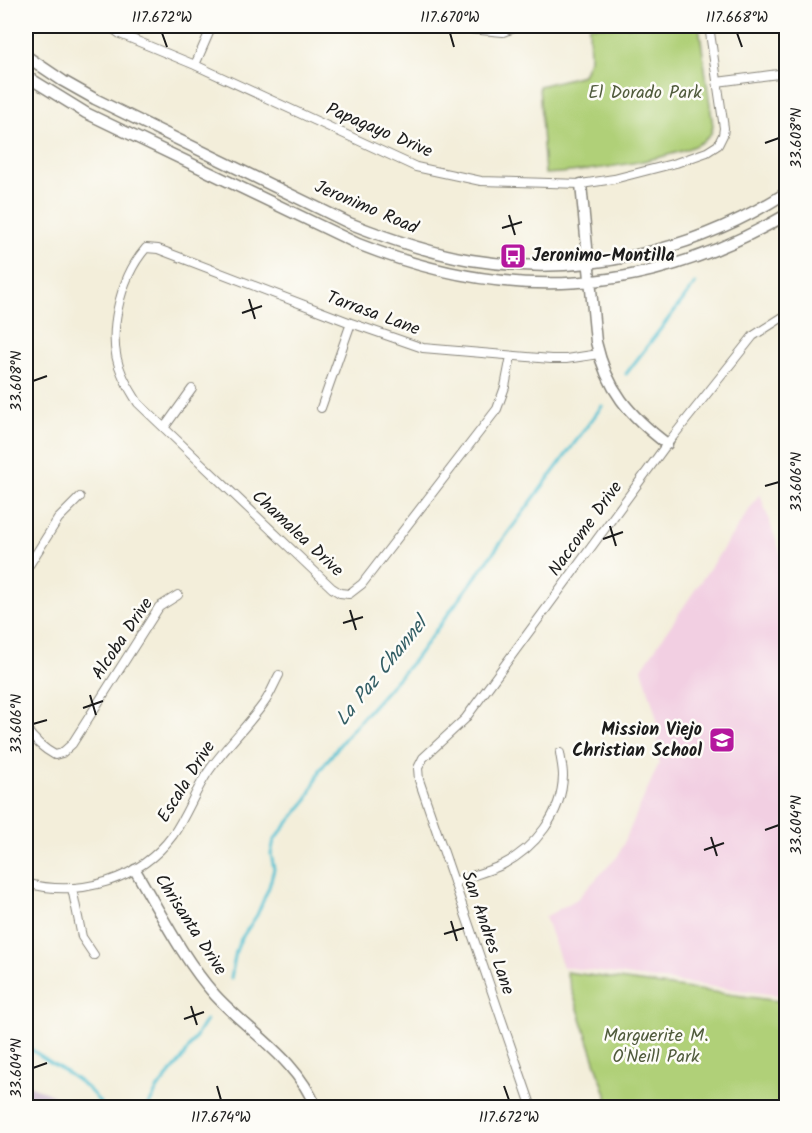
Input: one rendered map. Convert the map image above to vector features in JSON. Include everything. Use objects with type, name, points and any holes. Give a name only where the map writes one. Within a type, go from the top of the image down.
[{"type":"main road","name":"Jeronimo Road","points":[[26,56],[95,99],[349,222],[392,240],[430,251],[482,261],[521,265],[589,264],[638,256],[682,244],[734,223],[786,193]]},
{"type":"main road","name":"Jeronimo Road","points":[[26,76],[86,113],[358,244],[397,260],[481,279],[539,283],[591,282],[635,275],[694,259],[724,247],[786,215]]},
{"type":"main road","points":[[581,184],[599,354],[608,379],[625,406],[667,444]]},
{"type":"main road","name":"Chrisanta Drive","points":[[135,870],[196,969],[215,995],[283,1057],[310,1093],[316,1107]]},
{"type":"street","name":"Papagayo Drive","points":[[109,26],[120,34],[195,64],[416,167],[481,181],[581,184],[614,179],[676,163],[707,152],[720,140],[724,128],[717,82]]},
{"type":"street","points":[[195,64],[212,26]]},
{"type":"street","points":[[437,26],[503,32],[520,26]]},
{"type":"street","points":[[710,26],[717,82],[786,73]]},
{"type":"street","name":"Tarrasa Lane","points":[[146,248],[158,249],[423,348],[566,359],[599,354]]},
{"type":"street","name":"Chamalea Drive","points":[[146,248],[138,257],[121,296],[115,322],[116,347],[121,373],[138,403],[332,588],[340,593],[350,594],[362,584],[497,409],[505,387],[511,356]]},
{"type":"street","name":"Naccome Drive","points":[[418,768],[423,758],[465,718],[667,444],[753,336],[786,315]]},
{"type":"street","points":[[321,408],[351,323]]},
{"type":"street","points":[[164,428],[192,389]]},
{"type":"street","points":[[26,570],[58,519],[81,497]]},
{"type":"street","name":"Alcoba Drive","points":[[26,729],[45,750],[55,755],[62,753],[72,744],[159,607],[178,595]]},
{"type":"street","name":"Escala Drive","points":[[135,870],[172,836],[206,775],[230,742],[264,703],[279,675]]},
{"type":"street","points":[[454,882],[501,865],[524,852],[540,836],[560,797],[563,776],[560,753]]},
{"type":"street","name":"San Andres Lane","points":[[418,768],[419,780],[532,1107]]},
{"type":"street","name":"Chrisanta Drive","points":[[26,883],[40,887],[72,888],[106,882],[135,870]]},
{"type":"street","points":[[72,888],[82,937],[94,955]]},
{"type":"shaded area","name":"Mission Viejo Christian School","points":[[760,494],[786,569],[786,958],[782,996],[563,967],[545,917],[577,899],[618,856],[659,763],[656,716],[642,668]]},
{"type":"shaded area","points":[[26,1080],[29,1085],[59,1098],[61,1107],[26,1107]]},
{"type":"green space","name":"El Dorado Park","points":[[589,26],[699,26],[713,126],[710,135],[699,144],[658,158],[606,168],[545,174],[539,86],[583,75],[590,58]]},
{"type":"green space","name":"Marguerite M. O'Neill Park","points":[[566,972],[786,1002],[786,1067],[780,1107],[610,1107]]},
{"type":"waterway","name":"La Paz Channel","points":[[626,374],[695,284]]},
{"type":"waterway","name":"La Paz Channel","points":[[231,978],[236,951],[241,939],[257,915],[269,887],[274,869],[271,854],[274,840],[307,800],[320,770],[348,734],[414,660],[602,406]]},
{"type":"waterway","name":"La Paz Channel","points":[[147,1108],[158,1088],[182,1059],[206,1020]]},
{"type":"waterway","points":[[26,1046],[89,1090],[103,1108]]},
{"type":"place","name":"Jeronimo-Montilla","points":[[513,256]]},
{"type":"place","name":"Mission Viejo Christian School","points":[[722,740]]}]
